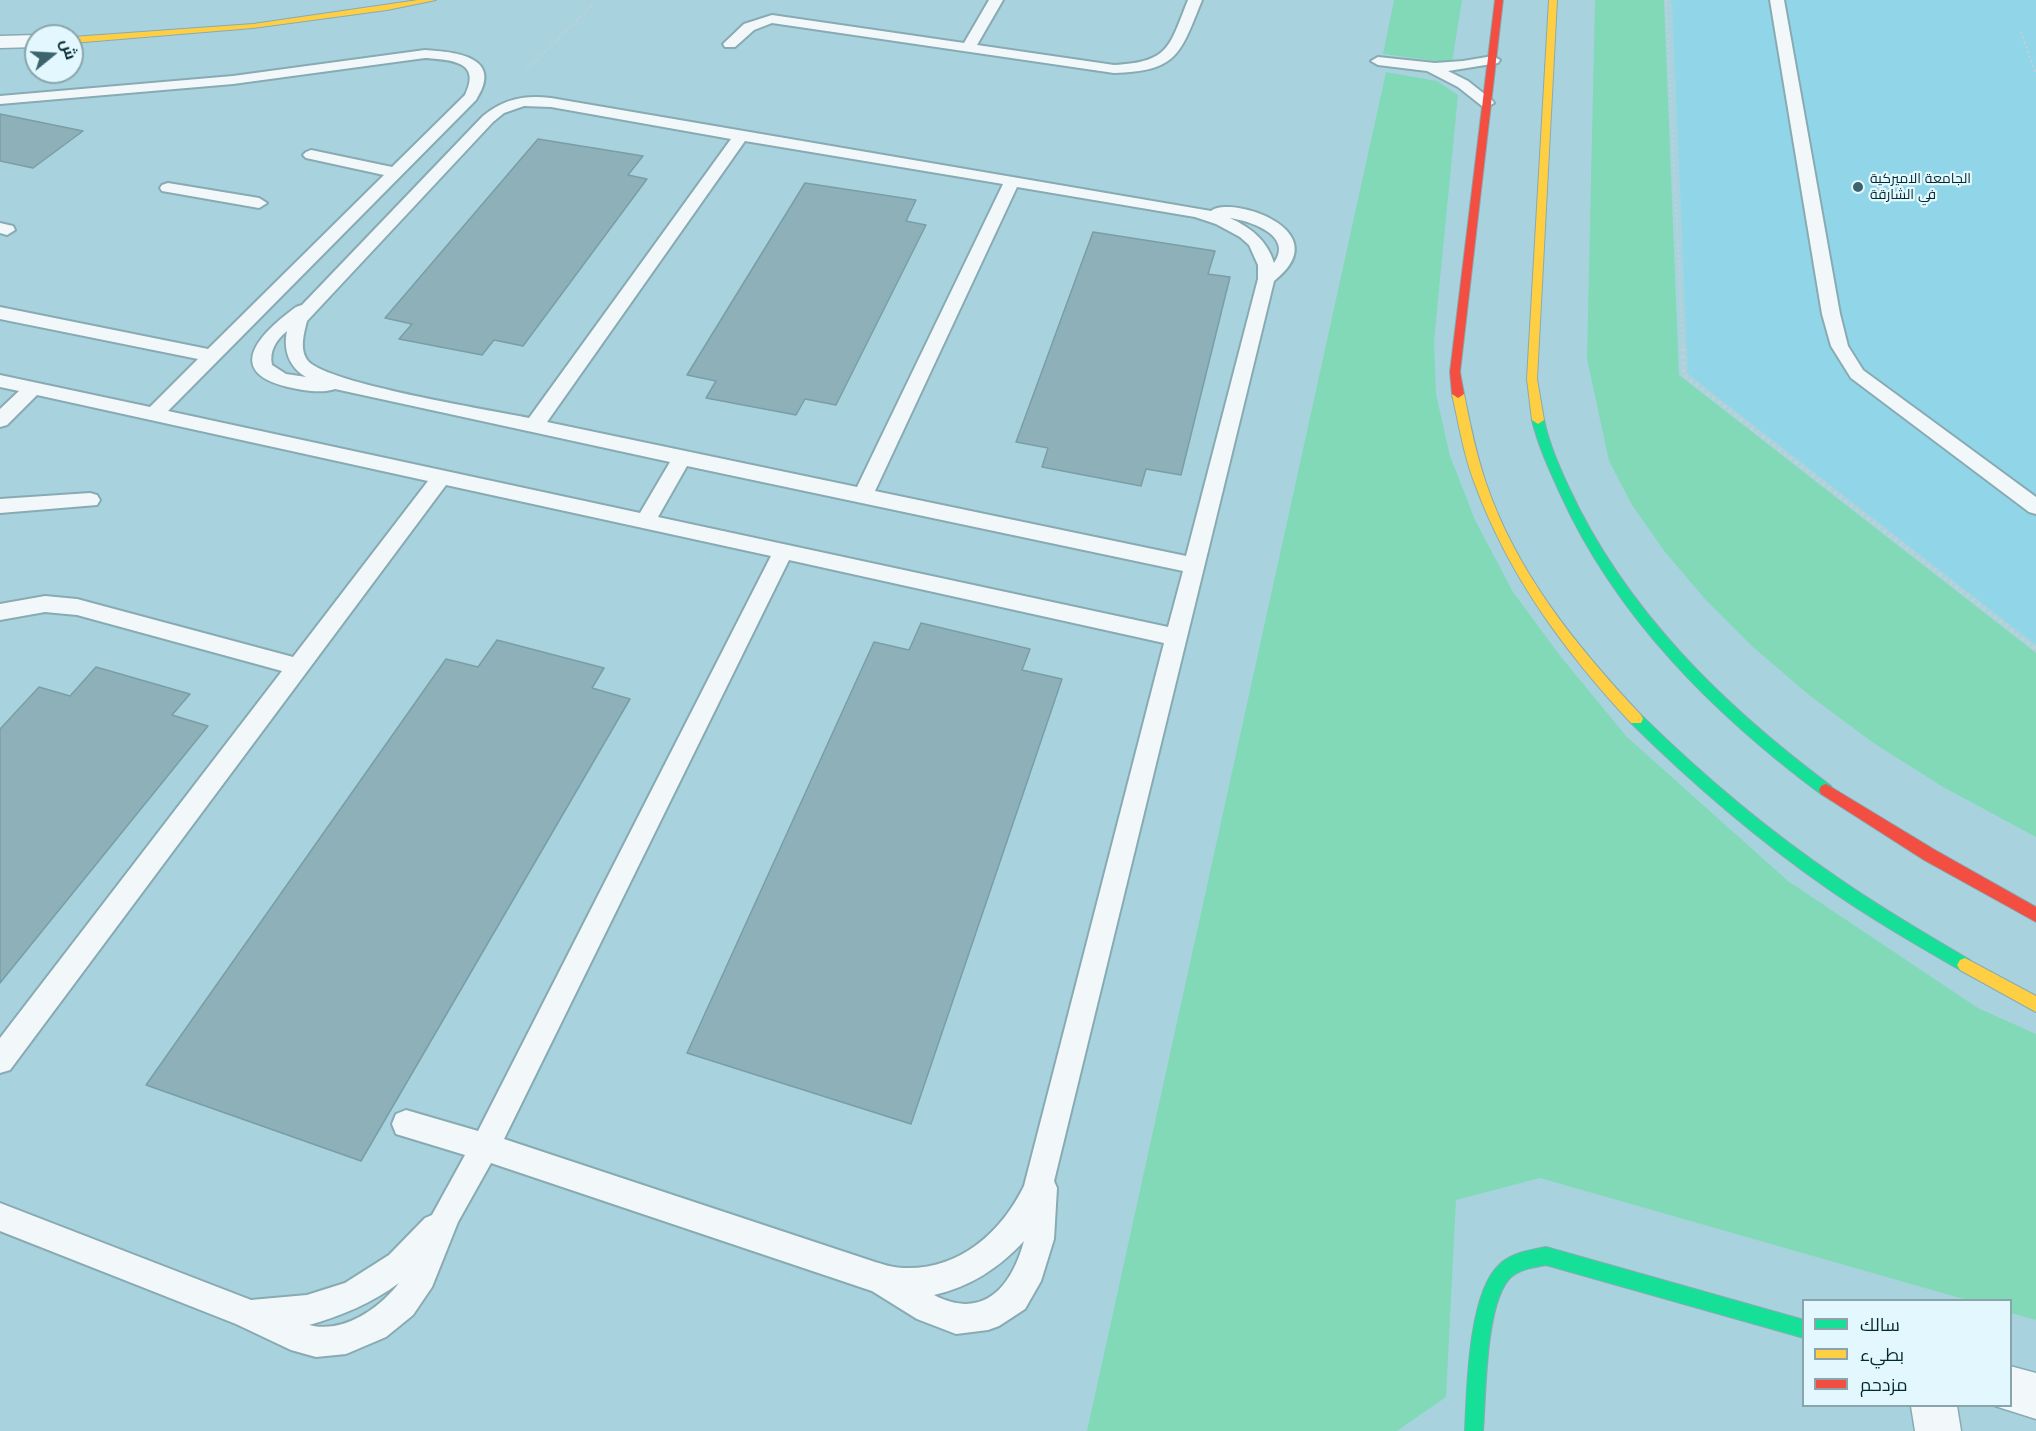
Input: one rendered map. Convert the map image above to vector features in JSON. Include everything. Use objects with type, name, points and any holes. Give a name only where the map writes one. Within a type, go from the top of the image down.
[{"type":"street","points":[[84,39],[241,27],[432,0]]},
{"type":"street","points":[[1499,0],[1455,372],[1465,440],[1481,491],[1514,559],[1560,631],[1623,706],[1702,782],[1796,858],[1906,932],[2036,1004]]},
{"type":"street","points":[[1553,0],[1532,379],[1540,431],[1559,487],[1586,537],[1635,609],[1693,675],[1764,741],[1868,818],[1946,867],[2036,915]]},
{"type":"street","points":[[0,42],[24,41]]},
{"type":"street","points":[[1474,1431],[1488,1303],[1499,1276],[1519,1260],[1546,1256],[1802,1329]]},
{"type":"street","points":[[2012,1390],[2036,1396]]},
{"type":"street","points":[[1934,1407],[1938,1431]]},
{"type":"lane","points":[[969,47],[996,0]]},
{"type":"lane","points":[[730,44],[744,29],[756,22],[772,19],[1114,69],[1136,69],[1156,65],[1170,56],[1195,0]]},
{"type":"lane","points":[[1777,0],[1831,314],[1836,341],[1843,357],[1857,374],[2036,507]]},
{"type":"lane","points":[[0,100],[233,80],[425,54],[461,59],[473,66],[479,75],[478,86],[471,97],[153,414]]},
{"type":"lane","points":[[1378,62],[1433,69],[1493,60]]},
{"type":"lane","points":[[1433,69],[1463,84],[1487,103]]},
{"type":"lane","points":[[406,1124],[485,1147],[872,1276],[903,1283],[937,1280],[969,1268],[997,1250],[1019,1224],[1036,1194],[1046,1162],[1266,279],[1268,267],[1264,254],[1256,242],[1231,223],[1196,212],[580,109],[553,101],[521,102],[496,111],[299,319],[292,337],[294,354],[304,369],[322,380],[345,386],[1194,566]]},
{"type":"lane","points":[[477,131],[502,118],[524,112],[580,109]]},
{"type":"lane","points":[[534,426],[741,136]]},
{"type":"lane","points":[[311,156],[395,172]]},
{"type":"lane","points":[[863,496],[1012,181]]},
{"type":"lane","points":[[168,188],[259,203]]},
{"type":"lane","points":[[1196,212],[1231,212],[1250,215],[1266,222],[1278,231],[1285,243],[1287,254],[1281,266],[1266,279]]},
{"type":"lane","points":[[313,303],[276,331],[265,345],[261,359],[266,372],[280,380],[300,384],[345,386]]},
{"type":"lane","points":[[0,313],[211,357]]},
{"type":"lane","points":[[0,381],[1177,637]]},
{"type":"lane","points":[[0,420],[34,388]]},
{"type":"lane","points":[[645,522],[682,458]]},
{"type":"lane","points":[[0,1060],[442,477]]},
{"type":"lane","points":[[0,506],[90,500]]},
{"type":"lane","points":[[0,1217],[244,1312],[291,1335],[316,1342],[346,1339],[375,1326],[402,1304],[422,1276],[447,1213],[485,1147],[783,552]]},
{"type":"lane","points":[[0,612],[45,604],[77,607],[299,667]]},
{"type":"lane","points":[[872,1276],[928,1308],[956,1319],[988,1315],[1014,1298],[1031,1271],[1039,1239],[1046,1162]]},
{"type":"path","points":[[521,102],[516,80],[598,0]]},
{"type":"path","points":[[1666,0],[1684,375],[2036,649]]},
{"type":"path","points":[[2021,32],[2036,74]]},
{"type":"shaded area","name":"الجامعة الاميركية في الشارقة","points":[[1672,0],[2036,0],[2036,645],[1688,374]]},
{"type":"green space","points":[[1394,0],[1462,0],[1452,63],[1383,54]]},
{"type":"green space","points":[[1595,0],[1664,0],[1679,375],[2036,653],[2036,837],[1943,787],[1872,742],[1809,695],[1753,647],[1705,599],[1665,552],[1632,505],[1609,461],[1587,359]]},
{"type":"green space","points":[[1386,72],[1437,81],[1458,95],[1434,341],[1436,394],[1450,456],[1475,520],[1513,592],[1561,657],[1627,737],[1788,881],[1978,1008],[2036,1034],[2036,1320],[2012,1313],[2012,1299],[1964,1299],[1540,1178],[1456,1200],[1446,1397],[1397,1431],[1087,1431]]},
{"type":"building","points":[[0,114],[83,131],[33,168],[0,161]]},
{"type":"building","points":[[538,139],[643,156],[628,175],[647,179],[523,346],[494,340],[482,355],[399,339],[412,324],[385,318]]},
{"type":"building","points":[[805,183],[916,200],[906,221],[926,225],[836,405],[805,399],[796,415],[706,398],[716,381],[687,375]]},
{"type":"building","points":[[1093,232],[1215,251],[1208,274],[1230,277],[1181,475],[1146,469],[1141,486],[1042,467],[1048,448],[1016,442]]},
{"type":"building","points":[[921,623],[1030,649],[1022,670],[1062,679],[911,1124],[687,1053],[874,642],[909,650]]},
{"type":"building","points":[[497,640],[604,668],[592,688],[630,699],[361,1161],[146,1085],[446,659],[478,667]]},
{"type":"building","points":[[96,667],[190,694],[172,715],[208,726],[0,983],[0,729],[39,687],[70,696]]},
{"type":"traffic: fast","points":[[1538,420],[1554,467],[1575,514],[1602,560],[1633,604],[1667,647],[1704,687],[1784,759],[1826,790]]},
{"type":"traffic: fast","points":[[1636,719],[1700,779],[1790,853],[1869,908],[1965,965]]},
{"type":"traffic: fast","points":[[1474,1431],[1480,1348],[1488,1303],[1503,1273],[1523,1261],[1546,1256],[1802,1328]]},
{"type":"traffic: slow","points":[[84,39],[163,35],[253,26],[432,0]]},
{"type":"traffic: slow","points":[[1538,420],[1532,379],[1553,0]]},
{"type":"traffic: slow","points":[[1458,394],[1467,440],[1481,485],[1499,529],[1521,570],[1546,610],[1574,648],[1636,719]]},
{"type":"traffic: slow","points":[[1965,965],[2036,1004]]},
{"type":"traffic: jam","points":[[1458,394],[1455,372],[1499,0]]},
{"type":"traffic: jam","points":[[1826,790],[1930,855],[2036,915]]},
{"type":"place","name":"الجامعة الاميركية في الشارقة","points":[[1858,187]]}]
